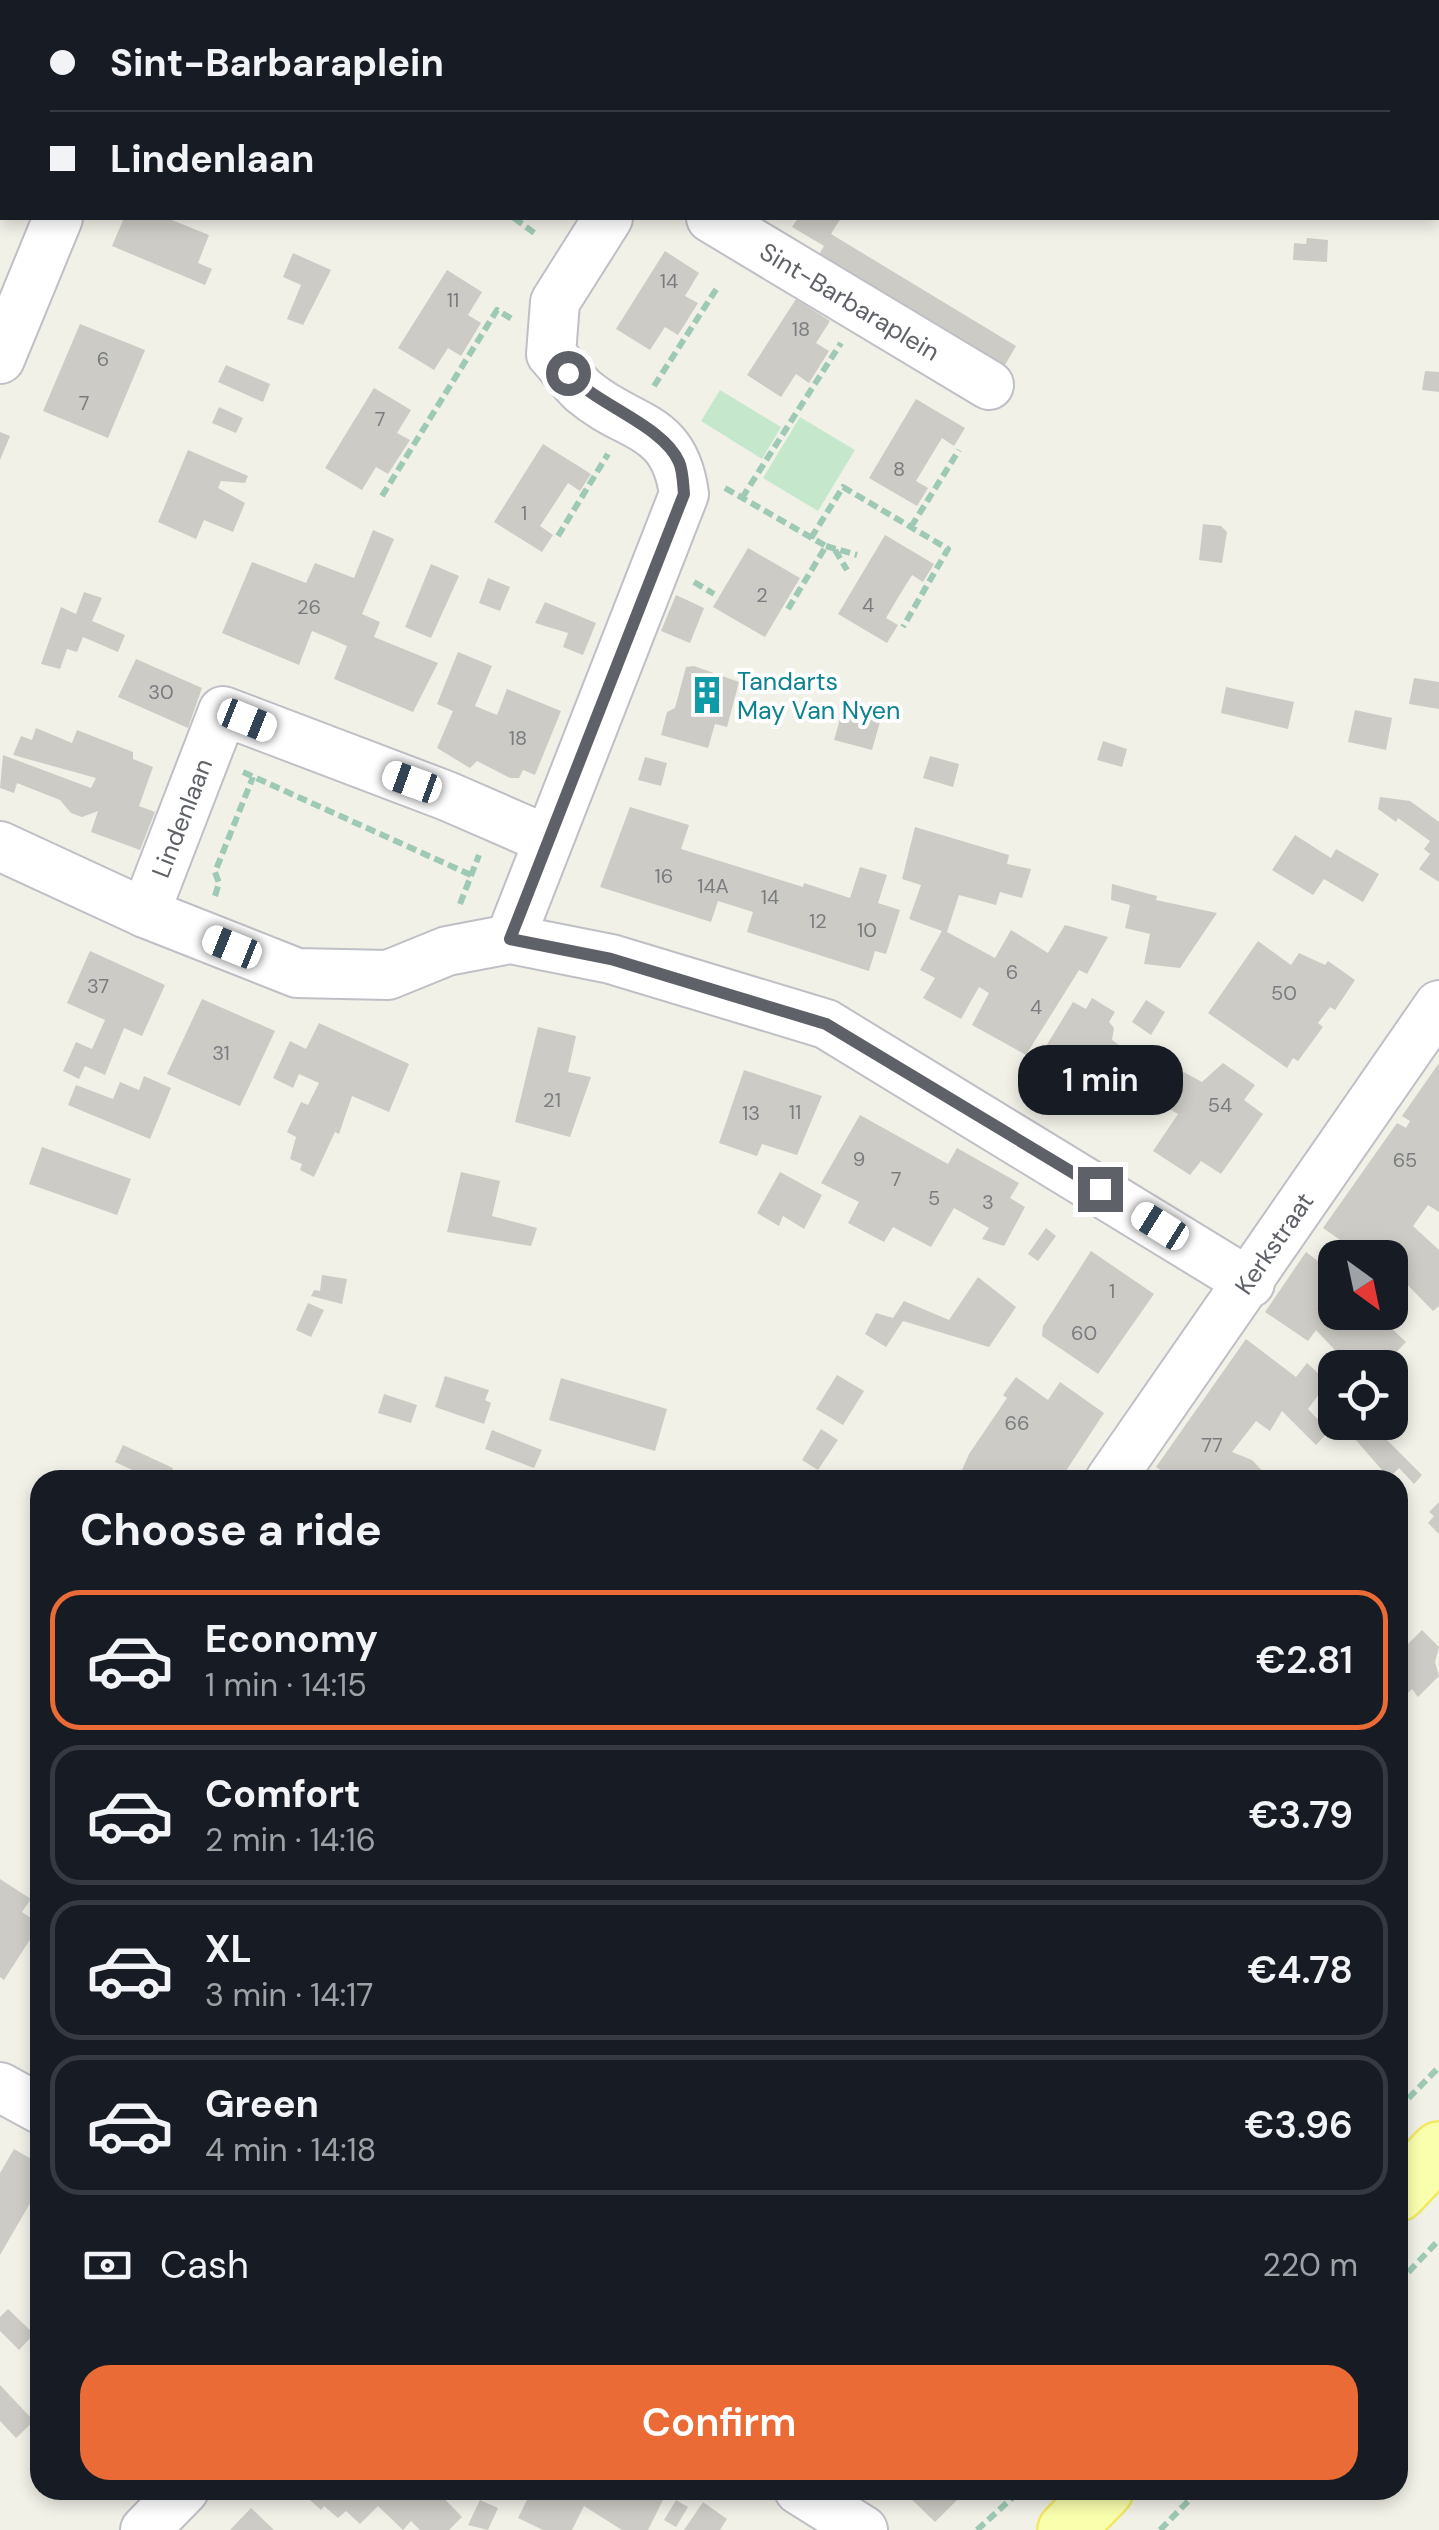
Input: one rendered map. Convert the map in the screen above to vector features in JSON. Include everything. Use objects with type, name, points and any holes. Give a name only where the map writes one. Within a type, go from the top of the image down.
[{"type":"main road","points":[[1408,2182],[1439,2150]]},
{"type":"main road","points":[[1066,2530],[1095,2500]]},
{"type":"street","points":[[0,360],[18,274],[57,220]]},
{"type":"street","points":[[510,939],[684,494],[680,463],[667,444],[584,391],[552,354],[555,302],[607,220]]},
{"type":"street","name":"Sint-Barbaraplein","points":[[715,220],[989,384]]},
{"type":"street","name":"Lindenlaan","points":[[145,913],[223,710],[548,840]]},
{"type":"street","points":[[0,846],[145,913],[298,973],[388,975],[442,954],[510,939],[611,959],[826,1024],[1250,1282]]},
{"type":"street","name":"Kerkstraat","points":[[1117,1470],[1439,1005]]},
{"type":"street","points":[[0,2087],[30,2104]]},
{"type":"street","points":[[146,2530],[174,2500]]},
{"type":"street","points":[[822,2500],[863,2530]]},
{"type":"path","points":[[517,220],[536,235]]},
{"type":"path","points":[[558,536],[717,288]]},
{"type":"path","points":[[382,496],[497,310],[552,343]]},
{"type":"path","points":[[742,498],[843,340]]},
{"type":"path","points":[[911,528],[959,450]]},
{"type":"path","points":[[680,463],[830,548],[857,555]]},
{"type":"path","points":[[811,538],[843,486],[948,549],[902,627]]},
{"type":"path","points":[[830,548],[846,570]]},
{"type":"path","points":[[788,609],[830,548]]},
{"type":"path","points":[[199,934],[219,883],[216,872],[271,730]]},
{"type":"path","points":[[204,756],[472,875]]},
{"type":"path","points":[[442,954],[494,816]]},
{"type":"path","points":[[1408,2099],[1439,2067]]},
{"type":"path","points":[[1408,2273],[1439,2240]]},
{"type":"path","points":[[977,2530],[1009,2500]]},
{"type":"path","points":[[1160,2530],[1189,2500]]},
{"type":"green space","points":[[720,390],[781,427],[762,459],[701,421]]},
{"type":"green space","points":[[800,417],[855,450],[818,511],[763,478]]},
{"type":"building","points":[[123,220],[172,220],[209,235],[198,263],[212,269],[205,285],[112,246]]},
{"type":"building","points":[[797,220],[840,220],[831,234],[1016,346],[998,377],[813,264],[824,246],[792,227]]},
{"type":"building","points":[[1307,238],[1328,240],[1327,262],[1293,260],[1294,243],[1306,244]]},
{"type":"building","points":[[665,251],[699,273],[685,296],[698,303],[678,335],[665,327],[650,350],[616,329]]},
{"type":"building","points":[[293,253],[331,270],[303,325],[287,319],[301,285],[283,277]]},
{"type":"building","points":[[447,270],[482,292],[468,315],[481,323],[461,356],[448,348],[434,370],[398,348]]},
{"type":"building","points":[[796,299],[830,321],[816,343],[829,351],[809,383],[796,374],[781,397],[747,375]]},
{"type":"building","points":[[80,324],[145,350],[108,438],[43,411]]},
{"type":"building","points":[[226,365],[270,384],[263,402],[218,382]]},
{"type":"building","points":[[1425,371],[1439,372],[1439,392],[1422,390]]},
{"type":"building","points":[[374,388],[411,410],[397,433],[410,440],[388,474],[376,467],[362,490],[325,468]]},
{"type":"building","points":[[916,399],[965,428],[954,446],[942,438],[916,481],[928,488],[917,506],[869,478]]},
{"type":"building","points":[[219,407],[243,418],[236,433],[212,423]]},
{"type":"building","points":[[0,432],[10,436],[0,460]]},
{"type":"building","points":[[543,444],[591,474],[580,491],[568,483],[540,526],[553,535],[542,552],[494,522]]},
{"type":"building","points":[[188,450],[248,476],[245,483],[221,481],[218,488],[245,503],[233,532],[204,520],[196,539],[158,522]]},
{"type":"building","points":[[1203,524],[1221,526],[1227,532],[1222,563],[1199,560]]},
{"type":"building","points":[[373,530],[394,539],[362,614],[380,622],[374,637],[438,663],[413,712],[334,679],[347,646],[329,638],[312,631],[299,665],[222,633],[252,562],[306,583],[315,563],[354,578]]},
{"type":"building","points":[[885,535],[934,564],[923,582],[912,575],[899,596],[886,618],[898,625],[887,643],[838,614]]},
{"type":"building","points":[[748,548],[800,578],[765,637],[713,607]]},
{"type":"building","points":[[431,564],[459,576],[431,638],[405,627]]},
{"type":"building","points":[[488,578],[510,587],[500,611],[479,603]]},
{"type":"building","points":[[84,592],[102,598],[92,621],[125,635],[118,652],[83,637],[77,652],[67,649],[60,669],[41,664],[61,607],[76,614]]},
{"type":"building","points":[[676,595],[704,608],[690,643],[661,631]]},
{"type":"building","points":[[545,602],[596,623],[583,655],[563,647],[568,633],[535,623]]},
{"type":"building","points":[[458,652],[492,666],[475,706],[497,715],[507,689],[561,711],[535,775],[523,770],[519,778],[510,778],[477,761],[470,768],[437,748],[453,711],[437,704]]},
{"type":"building","points":[[136,659],[202,688],[188,728],[118,697]]},
{"type":"building","name":"Tandarts May Van Nyen","points":[[694,666],[739,682],[727,727],[715,724],[708,748],[661,735],[667,712],[675,708],[686,667]]},
{"type":"building","points":[[1414,678],[1439,682],[1439,709],[1409,704]]},
{"type":"building","points":[[1226,687],[1294,702],[1288,729],[1221,713]]},
{"type":"building","points":[[844,705],[882,715],[872,750],[834,740]]},
{"type":"building","points":[[1355,710],[1392,718],[1386,750],[1348,742]]},
{"type":"building","points":[[36,728],[72,743],[77,730],[133,752],[133,759],[153,767],[139,806],[155,812],[140,850],[91,832],[98,811],[82,817],[71,813],[60,800],[17,783],[14,793],[0,788],[3,755],[91,788],[96,778],[13,755],[21,736],[32,740]]},
{"type":"building","points":[[1103,741],[1127,749],[1122,767],[1097,760]]},
{"type":"building","points":[[930,756],[959,764],[953,787],[923,778]]},
{"type":"building","points":[[645,757],[667,763],[661,786],[638,780]]},
{"type":"building","points":[[1380,797],[1410,801],[1439,822],[1439,882],[1419,869],[1430,854],[1424,849],[1430,841],[1378,809]]},
{"type":"building","points":[[630,807],[689,825],[681,849],[803,887],[804,883],[850,898],[860,867],[887,875],[878,903],[900,910],[886,954],[875,951],[869,971],[747,932],[753,912],[718,901],[711,922],[600,887]]},
{"type":"building","points":[[915,827],[1009,855],[1007,864],[1031,869],[1022,898],[1000,892],[996,905],[959,895],[947,932],[995,958],[1011,930],[1048,953],[1065,925],[1108,937],[1087,974],[1079,970],[1026,1055],[972,1025],[989,993],[979,987],[961,1019],[923,998],[935,978],[920,970],[942,931],[909,919],[921,885],[902,879]]},
{"type":"building","points":[[1295,835],[1331,858],[1336,849],[1379,874],[1363,902],[1324,879],[1313,895],[1272,870]]},
{"type":"building","points":[[1112,884],[1157,896],[1156,900],[1217,913],[1180,968],[1144,964],[1150,934],[1125,928],[1130,905],[1111,900]]},
{"type":"building","points":[[1258,941],[1291,965],[1299,953],[1325,965],[1328,961],[1355,980],[1335,1010],[1330,1007],[1318,1023],[1323,1027],[1298,1061],[1293,1058],[1287,1068],[1208,1013]]},
{"type":"building","points":[[90,951],[165,985],[142,1036],[124,1028],[105,1075],[85,1066],[79,1079],[63,1071],[76,1042],[92,1049],[105,1020],[67,1003]]},
{"type":"building","points":[[1092,998],[1115,1012],[1109,1022],[1114,1028],[1112,1040],[1123,1048],[1122,1059],[1157,1084],[1150,1096],[1132,1084],[1116,1106],[1100,1097],[1112,1076],[1081,1059],[1069,1079],[1037,1061],[1073,1002],[1086,1009]]},
{"type":"building","points":[[202,999],[275,1031],[240,1106],[167,1074]]},
{"type":"building","points":[[1146,1000],[1165,1012],[1151,1035],[1132,1022]]},
{"type":"building","points":[[319,1023],[409,1064],[389,1112],[352,1096],[339,1134],[335,1132],[314,1177],[300,1170],[302,1164],[290,1159],[296,1137],[287,1132],[301,1102],[308,1105],[319,1083],[299,1074],[293,1088],[273,1078],[290,1041],[306,1049]]},
{"type":"building","points":[[538,1027],[576,1036],[568,1072],[591,1077],[570,1137],[515,1122]]},
{"type":"building","points":[[1223,1063],[1255,1085],[1244,1100],[1263,1114],[1221,1174],[1201,1161],[1190,1175],[1153,1151],[1178,1114],[1157,1102],[1178,1069],[1202,1082]]},
{"type":"building","points":[[1439,1063],[1439,1212],[1428,1205],[1413,1226],[1439,1250],[1439,1306],[1433,1311],[1408,1285],[1408,1240],[1340,1240],[1323,1228],[1397,1123],[1406,1128],[1410,1121],[1402,1116]]},
{"type":"building","points":[[744,1070],[822,1096],[797,1155],[762,1144],[757,1156],[719,1143]]},
{"type":"building","points":[[144,1076],[171,1088],[150,1139],[68,1105],[76,1085],[113,1099],[120,1082],[139,1090]]},
{"type":"building","points":[[860,1115],[948,1164],[957,1148],[1019,1183],[1010,1198],[1025,1207],[1004,1246],[982,1239],[989,1228],[954,1208],[931,1247],[893,1227],[884,1242],[848,1223],[859,1202],[821,1183]]},
{"type":"building","points":[[42,1147],[131,1179],[117,1215],[29,1184]]},
{"type":"building","points":[[461,1172],[500,1181],[492,1216],[537,1228],[531,1246],[447,1232]]},
{"type":"building","points":[[780,1172],[822,1195],[804,1229],[783,1216],[779,1226],[757,1213]]},
{"type":"building","points":[[1046,1228],[1056,1236],[1038,1261],[1028,1254]]},
{"type":"building","points":[[1091,1251],[1154,1294],[1098,1374],[1042,1336],[1043,1326]]},
{"type":"building","points":[[1306,1252],[1318,1261],[1318,1330],[1393,1330],[1406,1342],[1398,1350],[1335,1350],[1316,1330],[1308,1341],[1265,1312]]},
{"type":"building","points":[[322,1275],[347,1279],[342,1304],[311,1296],[314,1290],[320,1291]]},
{"type":"building","points":[[978,1277],[1016,1307],[989,1347],[903,1321],[886,1347],[865,1334],[876,1313],[893,1318],[904,1301],[949,1320]]},
{"type":"building","points":[[308,1303],[324,1310],[311,1337],[296,1330]]},
{"type":"building","points":[[1246,1339],[1296,1377],[1307,1363],[1318,1373],[1318,1396],[1308,1409],[1318,1419],[1321,1440],[1316,1445],[1282,1411],[1270,1431],[1256,1421],[1232,1452],[1252,1460],[1262,1470],[1156,1467]]},
{"type":"building","points":[[837,1375],[864,1391],[843,1425],[816,1409]]},
{"type":"building","points":[[445,1376],[489,1390],[485,1400],[491,1403],[484,1424],[435,1407]]},
{"type":"building","points":[[1016,1377],[1048,1400],[1060,1382],[1104,1413],[1067,1470],[962,1470],[1007,1398],[1003,1395]]},
{"type":"building","points":[[561,1378],[667,1409],[655,1451],[549,1420]]},
{"type":"building","points":[[384,1394],[417,1405],[411,1423],[378,1413]]},
{"type":"building","points":[[821,1429],[838,1440],[818,1470],[802,1460]]},
{"type":"building","points":[[492,1430],[542,1450],[534,1468],[485,1449]]},
{"type":"building","points":[[1356,1440],[1387,1440],[1422,1475],[1414,1484],[1408,1470],[1382,1470]]},
{"type":"building","points":[[123,1445],[173,1468],[132,1470],[115,1462]]},
{"type":"building","points":[[1439,1502],[1439,1534],[1428,1523],[1434,1516],[1429,1512]]},
{"type":"building","points":[[1422,1630],[1439,1647],[1435,1662],[1439,1676],[1418,1697],[1412,1689],[1408,1693],[1408,1644]]},
{"type":"building","points":[[0,1879],[30,1898],[22,1912],[30,1917],[30,1940],[4,1980],[0,1977]]},
{"type":"building","points":[[14,2149],[30,2158],[30,2203],[0,2255],[0,2173]]},
{"type":"building","points":[[8,2309],[30,2330],[30,2338],[19,2350],[0,2331],[0,2317]]},
{"type":"building","points":[[0,2385],[30,2417],[30,2425],[16,2438],[0,2421]]},
{"type":"building","points":[[310,2500],[446,2500],[462,2517],[449,2530],[420,2530],[411,2521],[403,2530],[378,2506],[360,2524],[346,2511],[338,2518],[324,2506],[321,2510]]},
{"type":"building","points":[[480,2500],[498,2508],[488,2530],[468,2525]]},
{"type":"building","points":[[527,2500],[663,2500],[648,2530],[622,2530],[584,2506],[572,2530],[543,2530],[518,2518]]},
{"type":"building","points":[[676,2500],[688,2507],[676,2527],[664,2520]]},
{"type":"building","points":[[912,2500],[957,2500],[935,2522]]},
{"type":"building","points":[[703,2502],[727,2519],[720,2530],[684,2530]]},
{"type":"building","points":[[251,2508],[274,2530],[230,2530]]},
{"type":"place","name":"Tandarts May Van Nyen","points":[[707,695]]},
{"type":"route","points":[[568,373],[584,391],[667,444],[680,463],[684,494],[510,939],[611,959],[826,1024],[1100,1189]]}]
